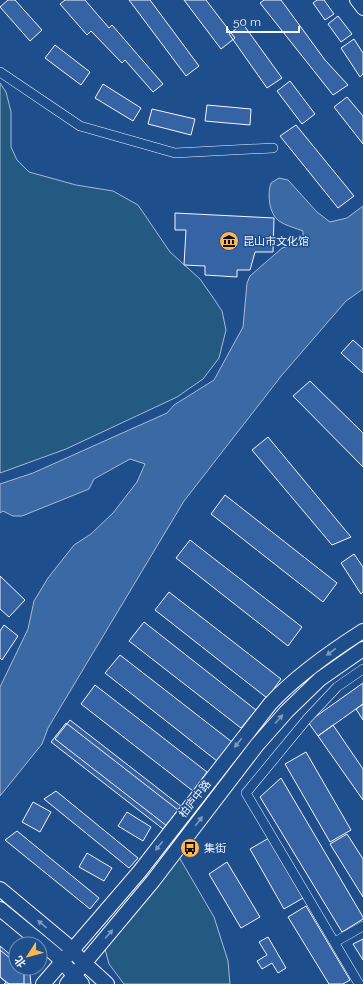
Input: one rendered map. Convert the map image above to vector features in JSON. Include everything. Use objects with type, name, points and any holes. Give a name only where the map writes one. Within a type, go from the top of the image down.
[{"type":"main road","name":"柏庐中路","points":[[43,984],[61,961],[140,871],[270,704],[288,685],[305,671],[363,631]]},
{"type":"main road","name":"柏庐中路","points":[[74,981],[84,964],[153,881],[257,745],[287,711],[320,679],[363,649]]},
{"type":"main road","points":[[0,889],[71,950],[106,984]]},
{"type":"main road","points":[[0,909],[61,961],[74,981]]},
{"type":"street","points":[[356,0],[363,9]]},
{"type":"street","points":[[0,72],[80,126],[175,153],[273,148]]},
{"type":"street","points":[[359,984],[246,793],[307,719],[337,687],[363,668]]},
{"type":"street","points":[[334,942],[363,926]]},
{"type":"shaded area","points":[[0,83],[6,92],[11,112],[11,147],[17,160],[29,172],[76,185],[113,191],[138,205],[170,252],[200,279],[212,296],[222,311],[226,330],[219,358],[203,379],[177,397],[66,449],[0,473]]},
{"type":"shaded area","points":[[279,178],[288,180],[317,212],[330,222],[347,218],[363,206],[363,289],[346,301],[282,375],[184,501],[48,728],[42,744],[0,796],[0,687],[28,629],[34,601],[48,578],[74,545],[91,534],[113,513],[137,482],[145,464],[130,459],[94,479],[89,489],[22,516],[13,516],[3,511],[0,513],[0,484],[33,473],[167,413],[174,405],[214,380],[243,327],[247,283],[250,276],[282,248],[298,244],[303,240],[303,231],[279,221],[271,209],[269,193],[271,183]]},
{"type":"shaded area","points":[[179,857],[214,917],[228,961],[230,984],[124,984],[109,964],[105,949]]},
{"type":"building","points":[[8,0],[15,0],[42,30],[30,41],[0,7]]},
{"type":"building","points":[[65,0],[85,0],[109,28],[112,25],[163,84],[153,92],[125,60],[122,63],[91,31],[87,35],[60,4]]},
{"type":"building","points":[[129,0],[150,0],[199,66],[186,76]]},
{"type":"building","points":[[184,0],[206,0],[235,38],[221,49]]},
{"type":"building","points":[[264,0],[281,0],[325,60],[348,85],[333,95],[260,3]]},
{"type":"building","points":[[317,0],[324,0],[334,14],[325,20],[313,3]]},
{"type":"building","points":[[338,16],[352,34],[341,42],[328,24]]},
{"type":"building","points":[[243,24],[282,78],[267,88],[229,34]]},
{"type":"building","points":[[354,39],[363,53],[363,74],[360,77],[341,48]]},
{"type":"building","points":[[55,45],[90,72],[81,85],[45,58]]},
{"type":"building","points":[[290,81],[315,114],[302,124],[277,91]]},
{"type":"building","points":[[103,84],[141,108],[133,121],[95,98]]},
{"type":"building","points":[[347,97],[363,116],[363,144],[334,107]]},
{"type":"building","points":[[207,105],[251,109],[250,125],[205,121]]},
{"type":"building","points":[[152,109],[195,119],[191,135],[148,124]]},
{"type":"building","points":[[296,125],[354,196],[338,208],[280,136]]},
{"type":"building","name":"昆山市文化馆","points":[[175,213],[274,218],[273,252],[255,252],[250,270],[237,270],[237,277],[205,275],[205,266],[184,265],[186,230],[175,230]]},
{"type":"building","points":[[353,340],[363,349],[363,373],[341,353]]},
{"type":"building","points":[[310,381],[363,433],[363,467],[293,396]]},
{"type":"building","points":[[268,437],[351,537],[332,545],[252,450]]},
{"type":"building","points":[[225,495],[337,583],[323,602],[211,514]]},
{"type":"building","points":[[190,540],[302,627],[288,646],[176,558]]},
{"type":"building","points":[[354,554],[363,567],[363,592],[361,594],[341,563]]},
{"type":"building","points":[[0,576],[25,600],[9,617],[0,609]]},
{"type":"building","points":[[169,592],[281,679],[267,698],[155,610]]},
{"type":"building","points":[[144,622],[256,710],[241,728],[129,641]]},
{"type":"building","points":[[4,625],[18,636],[2,660],[0,658],[0,631]]},
{"type":"building","points":[[120,655],[232,742],[217,761],[105,673]]},
{"type":"building","points":[[363,683],[363,704],[318,736],[308,722]]},
{"type":"building","points":[[95,685],[207,772],[193,791],[81,704]]},
{"type":"building","points":[[363,704],[363,720],[356,709]]},
{"type":"building","points":[[70,720],[182,807],[167,826],[55,739]]},
{"type":"building","points":[[66,723],[178,810],[163,829],[51,742]]},
{"type":"building","points":[[333,725],[363,769],[363,800],[318,736]]},
{"type":"building","points":[[306,752],[351,830],[330,842],[285,764]]},
{"type":"building","points":[[281,778],[363,917],[363,919],[342,932],[260,797]]},
{"type":"building","points":[[56,791],[138,858],[129,868],[44,799]]},
{"type":"building","points":[[33,802],[51,812],[40,832],[22,822]]},
{"type":"building","points":[[127,812],[151,827],[143,841],[118,826]]},
{"type":"building","points":[[17,831],[99,898],[90,909],[5,840]]},
{"type":"building","points":[[347,834],[363,859],[363,897],[330,844]]},
{"type":"building","points":[[269,838],[303,898],[284,909],[250,849]]},
{"type":"building","points":[[87,853],[112,868],[104,881],[79,867]]},
{"type":"building","points":[[227,862],[260,917],[241,928],[209,874]]},
{"type":"building","points":[[306,906],[350,980],[343,984],[329,984],[288,917]]},
{"type":"building","points":[[268,937],[286,968],[278,973],[272,963],[262,969],[257,961],[267,955],[259,942]]},
{"type":"building","points":[[363,939],[363,960],[353,944]]},
{"type":"building","points":[[0,946],[8,953],[8,976],[24,976],[24,984],[4,984],[6,982],[0,977]]},
{"type":"building","points":[[0,950],[8,956],[8,976],[30,976],[31,984],[9,984],[0,977]]},
{"type":"place","name":"昆山市文化馆","points":[[229,241]]},
{"type":"place","name":"集街","points":[[190,848]]}]
